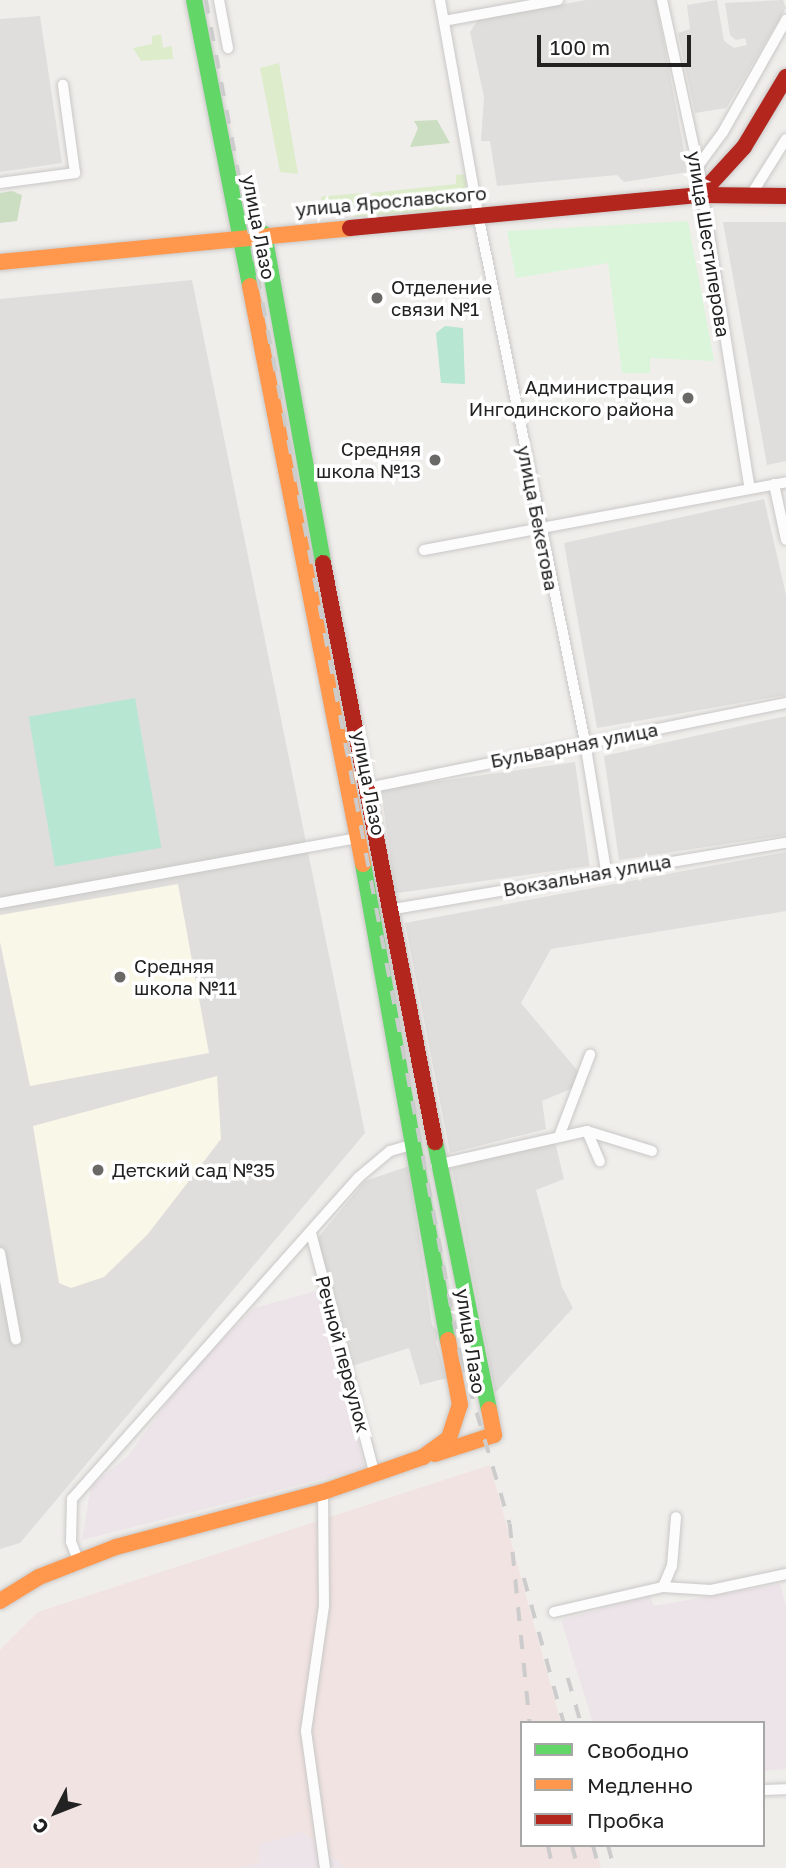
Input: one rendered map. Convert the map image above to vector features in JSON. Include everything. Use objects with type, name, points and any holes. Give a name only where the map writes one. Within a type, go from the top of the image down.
[{"type":"main road","name":"улица Лазо","points":[[194,0],[238,236],[358,838],[460,1405],[449,1438],[424,1457]]},
{"type":"main road","points":[[701,195],[744,147],[786,77]]},
{"type":"main road","name":"улица Ярославского","points":[[0,262],[238,236],[701,195],[786,196]]},
{"type":"main road","name":"улица Лазо","points":[[2,1602],[78,1560],[323,1492],[494,1435],[436,1165],[363,789],[264,234]]},
{"type":"street","points":[[219,0],[228,48]]},
{"type":"street","name":"улица Бекетова","points":[[440,0],[478,214],[585,742],[606,870]]},
{"type":"street","points":[[444,21],[558,0]]},
{"type":"street","name":"улица Шестиперова","points":[[664,1],[698,166],[750,489]]},
{"type":"street","points":[[698,166],[723,132],[786,20]]},
{"type":"street","points":[[0,183],[75,173],[63,85]]},
{"type":"street","points":[[751,195],[786,139]]},
{"type":"street","points":[[424,550],[786,482]]},
{"type":"street","points":[[774,485],[786,540]]},
{"type":"street","name":"Бульварная улица","points":[[363,789],[786,703]]},
{"type":"street","points":[[0,902],[358,838]]},
{"type":"street","name":"Вокзальная улица","points":[[388,910],[606,870],[786,843]]},
{"type":"street","points":[[561,1134],[590,1055]]},
{"type":"street","points":[[436,1165],[561,1134],[587,1131],[652,1151]]},
{"type":"street","points":[[587,1131],[600,1161]]},
{"type":"street","points":[[78,1560],[71,1542],[72,1499],[359,1177],[390,1151],[415,1144]]},
{"type":"street","name":"Речной переулок","points":[[311,1233],[375,1475]]},
{"type":"street","points":[[0,1253],[16,1340]]},
{"type":"street","points":[[323,1492],[324,1606],[306,1731],[325,1868]]},
{"type":"street","points":[[663,1587],[672,1566],[676,1517]]},
{"type":"street","points":[[554,1612],[663,1587],[710,1590],[786,1574]]},
{"type":"street","points":[[765,1790],[786,1789]]},
{"type":"shaded area","points":[[586,0],[656,0],[688,172],[624,182],[617,175],[497,186],[490,141],[481,141],[484,97],[470,32],[478,20]]},
{"type":"shaded area","points":[[717,0],[724,41],[734,48],[747,45],[745,38],[736,40],[730,35],[725,3],[783,0],[786,8],[726,108],[695,113],[678,33],[690,29],[687,5]]},
{"type":"shaded area","points":[[40,16],[62,163],[0,172],[0,19]]},
{"type":"shaded area","points":[[723,222],[786,222],[786,461],[767,465]]},
{"type":"shaded area","points":[[192,280],[365,1133],[20,1543],[0,1549],[0,299]]},
{"type":"shaded area","points":[[764,499],[786,595],[786,695],[597,728],[564,543]]},
{"type":"shaded area","points":[[786,716],[786,835],[619,860],[604,756]]},
{"type":"shaded area","points":[[575,762],[590,866],[396,893],[381,789]]},
{"type":"shaded area","points":[[786,852],[786,911],[551,949],[521,1003],[587,1082],[542,1101],[546,1129],[450,1153],[405,923]]},
{"type":"shaded area","points":[[178,884],[209,1053],[30,1086],[0,942],[0,915]]},
{"type":"shaded area","points":[[217,1076],[221,1139],[148,1234],[104,1277],[71,1288],[59,1283],[33,1126]]},
{"type":"shaded area","points":[[554,1138],[564,1179],[536,1190],[562,1287],[573,1308],[495,1393],[452,1168]]},
{"type":"shaded area","points":[[418,1163],[409,1168],[432,1325],[438,1332],[436,1343],[447,1378],[420,1385],[409,1348],[352,1366],[317,1239],[365,1181]]},
{"type":"shaded area","points":[[319,1290],[365,1468],[82,1540],[91,1486],[128,1456],[186,1377],[254,1308]]},
{"type":"shaded area","points":[[490,1465],[560,1721],[520,1721],[520,1847],[596,1847],[601,1868],[345,1868],[303,1832],[260,1863],[239,1868],[0,1868],[0,1650],[38,1612]]},
{"type":"shaded area","points":[[780,1584],[786,1607],[786,1769],[765,1771],[765,1721],[592,1721],[561,1620],[650,1596],[654,1606]]},
{"type":"shaded area","points":[[303,1832],[345,1868],[239,1868],[260,1863],[258,1844]]},
{"type":"green space","points":[[161,34],[163,48],[172,46],[173,59],[141,61],[133,48],[152,44],[152,36]]},
{"type":"green space","points":[[279,63],[298,174],[280,172],[260,68]]},
{"type":"green space","points":[[437,120],[450,143],[410,147],[418,128],[414,121]]},
{"type":"green space","points":[[465,174],[467,193],[372,204],[371,193],[456,184],[456,175]]},
{"type":"green space","points":[[12,191],[22,195],[17,221],[0,223],[0,193]]},
{"type":"green space","points":[[362,193],[363,205],[322,209],[321,197]]},
{"type":"green space","points":[[452,201],[453,211],[354,217],[353,212]]},
{"type":"green space","points":[[688,221],[714,361],[650,358],[650,373],[622,373],[608,263],[516,278],[507,231]]},
{"type":"green space","points":[[445,326],[463,328],[465,384],[441,383],[436,333]]},
{"type":"green space","points":[[135,698],[161,848],[55,866],[29,717]]},
{"type":"railway","points":[[206,0],[461,1359],[510,1524],[530,1721]]},
{"type":"railway","points":[[524,1578],[563,1721]]},
{"type":"railway","points":[[568,1678],[580,1721]]},
{"type":"railway","points":[[548,1847],[553,1868]]},
{"type":"railway","points":[[573,1847],[578,1868]]},
{"type":"railway","points":[[594,1847],[599,1868]]},
{"type":"railway","points":[[609,1847],[614,1868]]},
{"type":"traffic: fast","points":[[194,0],[250,286]]},
{"type":"traffic: fast","points":[[264,234],[323,563]]},
{"type":"traffic: fast","points":[[363,864],[448,1340]]},
{"type":"traffic: fast","points":[[435,1142],[489,1409]]},
{"type":"traffic: slow","points":[[0,262],[350,228]]},
{"type":"traffic: slow","points":[[250,286],[363,864]]},
{"type":"traffic: slow","points":[[0,1601],[39,1577],[116,1547],[323,1492],[423,1457],[449,1438],[460,1405],[448,1340]]},
{"type":"traffic: slow","points":[[435,1454],[494,1435],[489,1409]]},
{"type":"traffic: jam","points":[[700,195],[744,147],[786,77]]},
{"type":"traffic: jam","points":[[350,228],[700,195],[786,196]]},
{"type":"traffic: jam","points":[[323,563],[435,1142]]},
{"type":"place","name":"Отделение связи №1","points":[[377,298]]},
{"type":"place","name":"Администрация Ингодинского района","points":[[688,398]]},
{"type":"place","name":"Средняя школа №13","points":[[435,460]]},
{"type":"place","name":"Средняя школа №11","points":[[120,977]]},
{"type":"place","name":"Детский сад №35","points":[[98,1170]]}]
